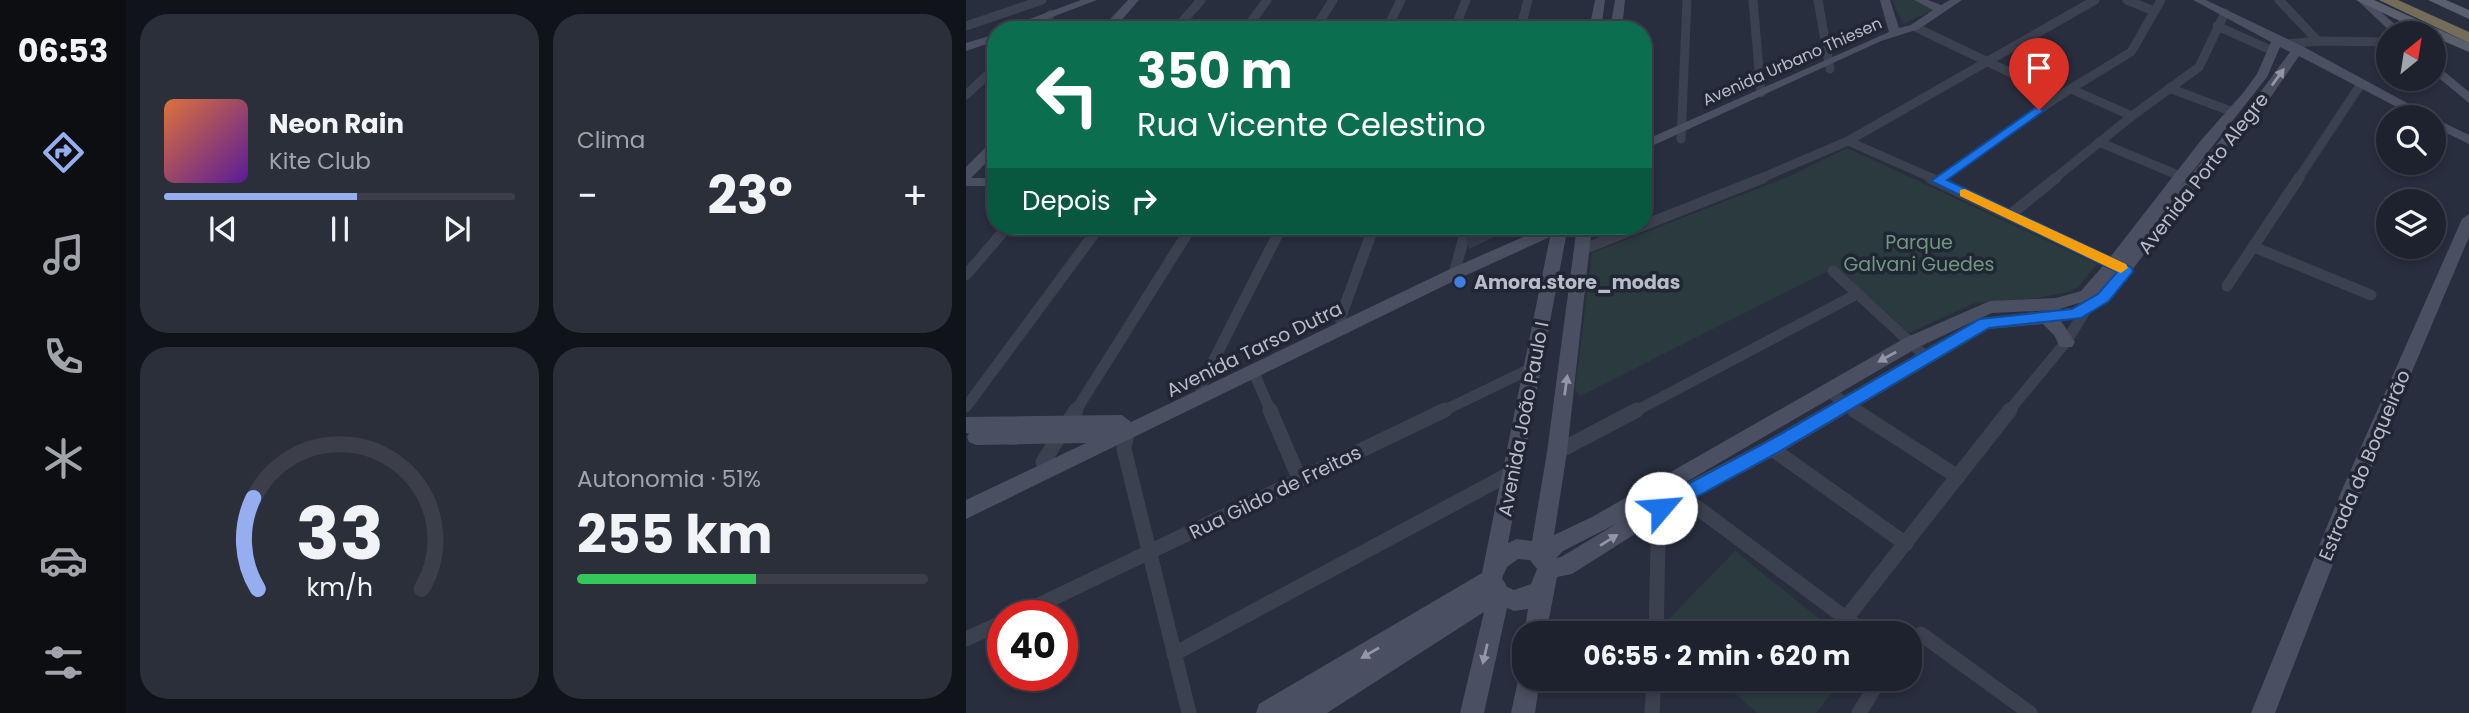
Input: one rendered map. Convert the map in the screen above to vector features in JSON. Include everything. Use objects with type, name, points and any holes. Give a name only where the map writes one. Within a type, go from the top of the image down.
[{"type":"highway","points":[[2403,0],[2469,30]]},
{"type":"highway","points":[[2390,7],[2469,38]]},
{"type":"main road","points":[[2362,0],[2390,7],[2469,48]]},
{"type":"main road","points":[[2435,0],[2469,15]]},
{"type":"street","points":[[966,26],[1042,0]]},
{"type":"street","points":[[1114,21],[1134,0]]},
{"type":"street","points":[[1183,21],[1201,0]]},
{"type":"street","points":[[1252,21],[1267,0]]},
{"type":"street","points":[[1320,21],[1333,0]]},
{"type":"street","points":[[1390,21],[1401,0]]},
{"type":"street","points":[[1458,21],[1466,0]]},
{"type":"street","points":[[1522,21],[1528,0]]},
{"type":"street","points":[[1596,21],[1600,0]]},
{"type":"street","points":[[1617,21],[1620,0]]},
{"type":"street","points":[[1682,134],[1687,0]]},
{"type":"street","points":[[1752,0],[1761,93]]},
{"type":"street","points":[[1818,0],[1830,65]]},
{"type":"street","points":[[1885,0],[1895,34]]},
{"type":"street","points":[[1919,0],[1942,10]]},
{"type":"street","name":"Avenida Urbano Thiesen","points":[[1652,150],[1761,93],[1883,43],[1895,34],[1915,27],[1957,0]]},
{"type":"street","points":[[1652,223],[1849,141],[2095,0]]},
{"type":"street","points":[[2127,0],[2154,11]]},
{"type":"street","points":[[1938,181],[2059,96],[2131,52],[2161,0]]},
{"type":"street","points":[[2198,0],[2403,105]]},
{"type":"street","points":[[2279,0],[2318,41]]},
{"type":"street","points":[[2362,0],[2385,21]]},
{"type":"street","points":[[1035,21],[1094,1]]},
{"type":"street","points":[[2378,15],[2390,7]]},
{"type":"street","points":[[2011,214],[2132,116],[2199,67],[2224,13]]},
{"type":"street","points":[[1038,21],[1048,17]]},
{"type":"street","points":[[1044,21],[1048,17]]},
{"type":"street","points":[[2217,26],[2284,46],[2318,41],[2376,42]]},
{"type":"street","points":[[1915,27],[2059,96]]},
{"type":"street","points":[[966,46],[987,38]]},
{"type":"street","name":"Avenida Porto Alegre","points":[[1544,566],[1564,567],[1661,508],[1771,448],[1985,323],[2076,314],[2082,304],[2103,298],[2120,267],[2173,196],[2254,98],[2284,46]]},
{"type":"street","name":"Avenida Porto Alegre","points":[[2173,196],[2180,176],[2215,144],[2233,112],[2254,98],[2263,74],[2284,46]]},
{"type":"street","name":"Avenida Urbano Thiesen","points":[[1652,143],[1682,134],[1830,65]]},
{"type":"street","points":[[966,95],[987,75]]},
{"type":"street","points":[[2446,78],[2469,99]]},
{"type":"street","points":[[2227,286],[2361,83]]},
{"type":"street","points":[[2169,88],[2233,112]]},
{"type":"street","points":[[2071,89],[2132,116]]},
{"type":"street","points":[[2446,128],[2469,140]]},
{"type":"street","points":[[1849,141],[2011,214],[2120,267]]},
{"type":"street","points":[[2099,142],[2180,176]]},
{"type":"street","points":[[966,157],[987,157]]},
{"type":"street","points":[[966,175],[987,159]]},
{"type":"street","points":[[966,182],[987,182]]},
{"type":"street","name":"Estrada do Boqueirão","points":[[2263,713],[2351,492],[2469,219]]},
{"type":"street","points":[[966,275],[1000,235]]},
{"type":"street","points":[[966,407],[1093,235]]},
{"type":"street","points":[[1043,462],[1186,235]]},
{"type":"street","points":[[1200,387],[1277,235]]},
{"type":"street","points":[[1343,323],[1371,235]]},
{"type":"street","points":[[1456,268],[1464,235]]},
{"type":"street","name":"Avenida Tarso Dutra","points":[[966,499],[1043,462],[1115,436],[1200,387],[1343,323],[1456,268],[1516,235]]},
{"type":"street","name":"Avenida Tarso Dutra","points":[[1456,268],[1538,235]]},
{"type":"street","name":"Avenida João Paulo I","points":[[1472,713],[1513,472],[1558,235]]},
{"type":"street","name":"Avenida João Paulo I","points":[[1537,621],[1585,235]]},
{"type":"street","points":[[1584,250],[1622,235]]},
{"type":"street","points":[[2254,247],[2371,295]]},
{"type":"street","points":[[1833,271],[1925,356]]},
{"type":"street","points":[[1557,453],[1857,294]]},
{"type":"street","points":[[1494,584],[1513,601],[1537,593],[1544,566],[1556,544],[1599,523],[1911,343],[1990,307],[2082,304],[2066,342],[1847,617]]},
{"type":"street","points":[[2039,318],[2047,318],[2061,331],[2066,342]]},
{"type":"street","name":"Avenida Tarso Dutra","points":[[966,510],[1115,436],[1254,373],[1343,323]]},
{"type":"street","name":"Rua Gildo de Freitas","points":[[1050,600],[1151,553],[1299,478],[1534,368]]},
{"type":"street","points":[[1254,373],[1299,478]]},
{"type":"street","points":[[1827,390],[1958,477]]},
{"type":"street","points":[[966,425],[1115,436],[1151,553],[1189,713]]},
{"type":"street","points":[[966,437],[1062,430]]},
{"type":"street","points":[[1771,448],[1906,544]]},
{"type":"street","points":[[1174,654],[1513,472]]},
{"type":"street","points":[[1675,478],[1683,497],[1852,621]]},
{"type":"street","points":[[1656,489],[1661,508],[1657,621]]},
{"type":"street","points":[[1305,713],[1434,634],[1494,584],[1502,557],[1509,552],[1526,549],[1544,566]]},
{"type":"street","points":[[1268,713],[1494,584]]},
{"type":"street","points":[[966,639],[987,629]]},
{"type":"street","points":[[1922,642],[2030,713]]},
{"type":"street","points":[[1523,713],[1526,691]]},
{"type":"street","points":[[1652,713],[1653,691]]},
{"type":"street","points":[[1858,713],[1872,691]]},
{"type":"green space","points":[[1892,0],[1913,0],[1935,9],[1903,24]]},
{"type":"green space","name":"Parque Galvani Guedes","points":[[1847,148],[2097,264],[2078,287],[2068,292],[2037,298],[1975,303],[1909,333],[1838,269],[1824,273],[1580,396],[1575,390],[1592,253],[1638,235],[1652,235],[1652,230],[1790,176]]},
{"type":"green space","points":[[1735,551],[1822,621],[1667,621]]},
{"type":"green space","points":[[1732,691],[1833,691],[1816,713],[1757,713]]},
{"type":"slow traffic","points":[[1965,193],[2121,268]]},
{"type":"place","name":"Amora.store_modas","points":[[1460,282]]},
{"type":"route","points":[[1661,508],[1771,448],[1985,323],[2076,314],[2103,298],[2126,271],[1938,181],[2039,110]]}]
